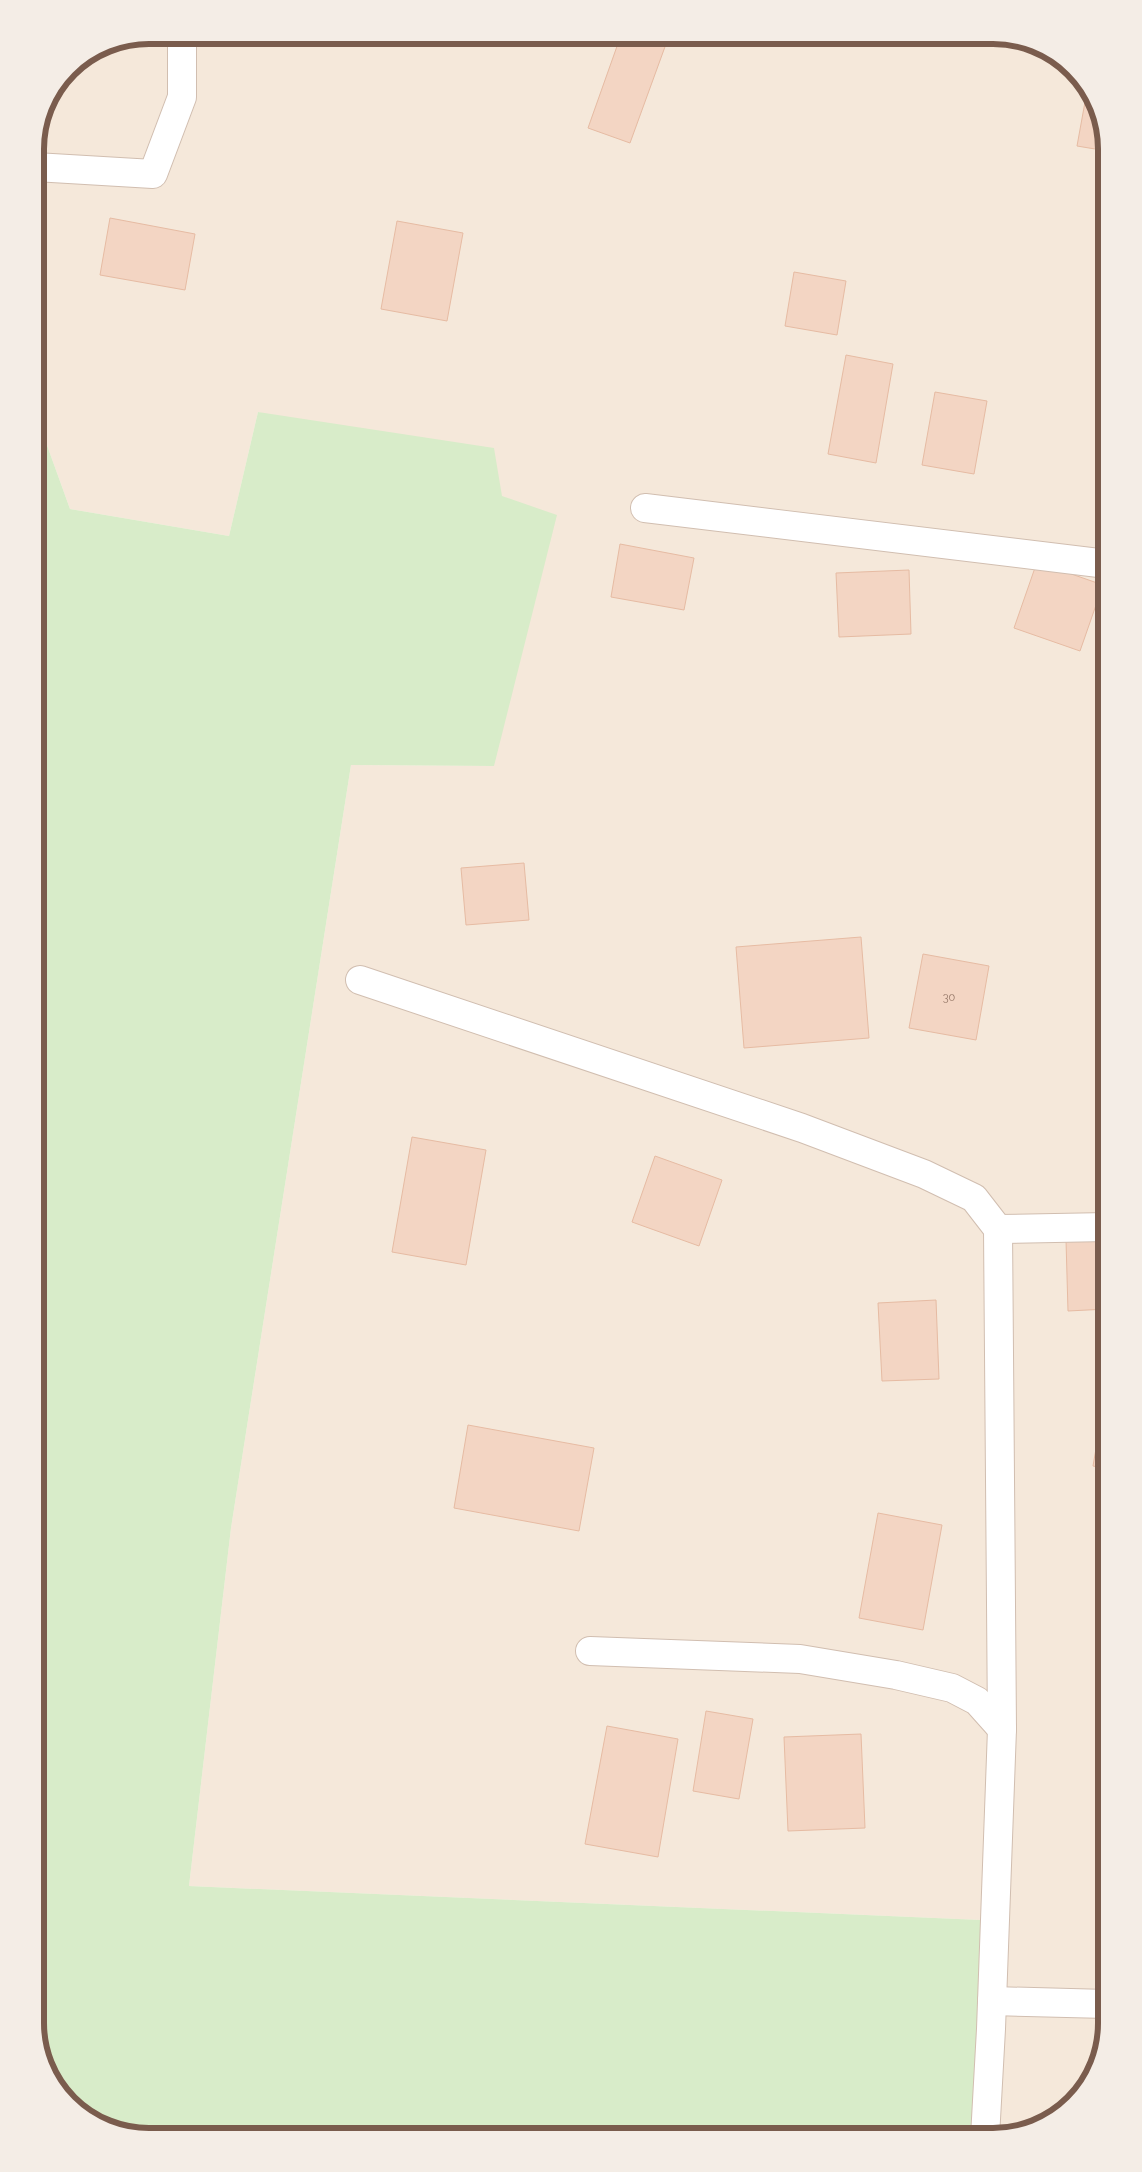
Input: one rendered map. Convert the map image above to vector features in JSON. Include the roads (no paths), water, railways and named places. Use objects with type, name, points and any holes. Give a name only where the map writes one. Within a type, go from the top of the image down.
[{"type":"street","points":[[44,168],[153,174],[182,97],[182,44]]},
{"type":"street","points":[[645,508],[1098,563]]},
{"type":"street","points":[[360,980],[802,1128],[915,1171],[974,1198],[998,1229],[1002,1730],[985,2128]]},
{"type":"street","points":[[998,1229],[1098,1228]]},
{"type":"street","points":[[590,1651],[800,1659],[896,1675],[952,1688],[977,1701],[1002,1730]]},
{"type":"street","points":[[992,2001],[1098,2004]]}]
